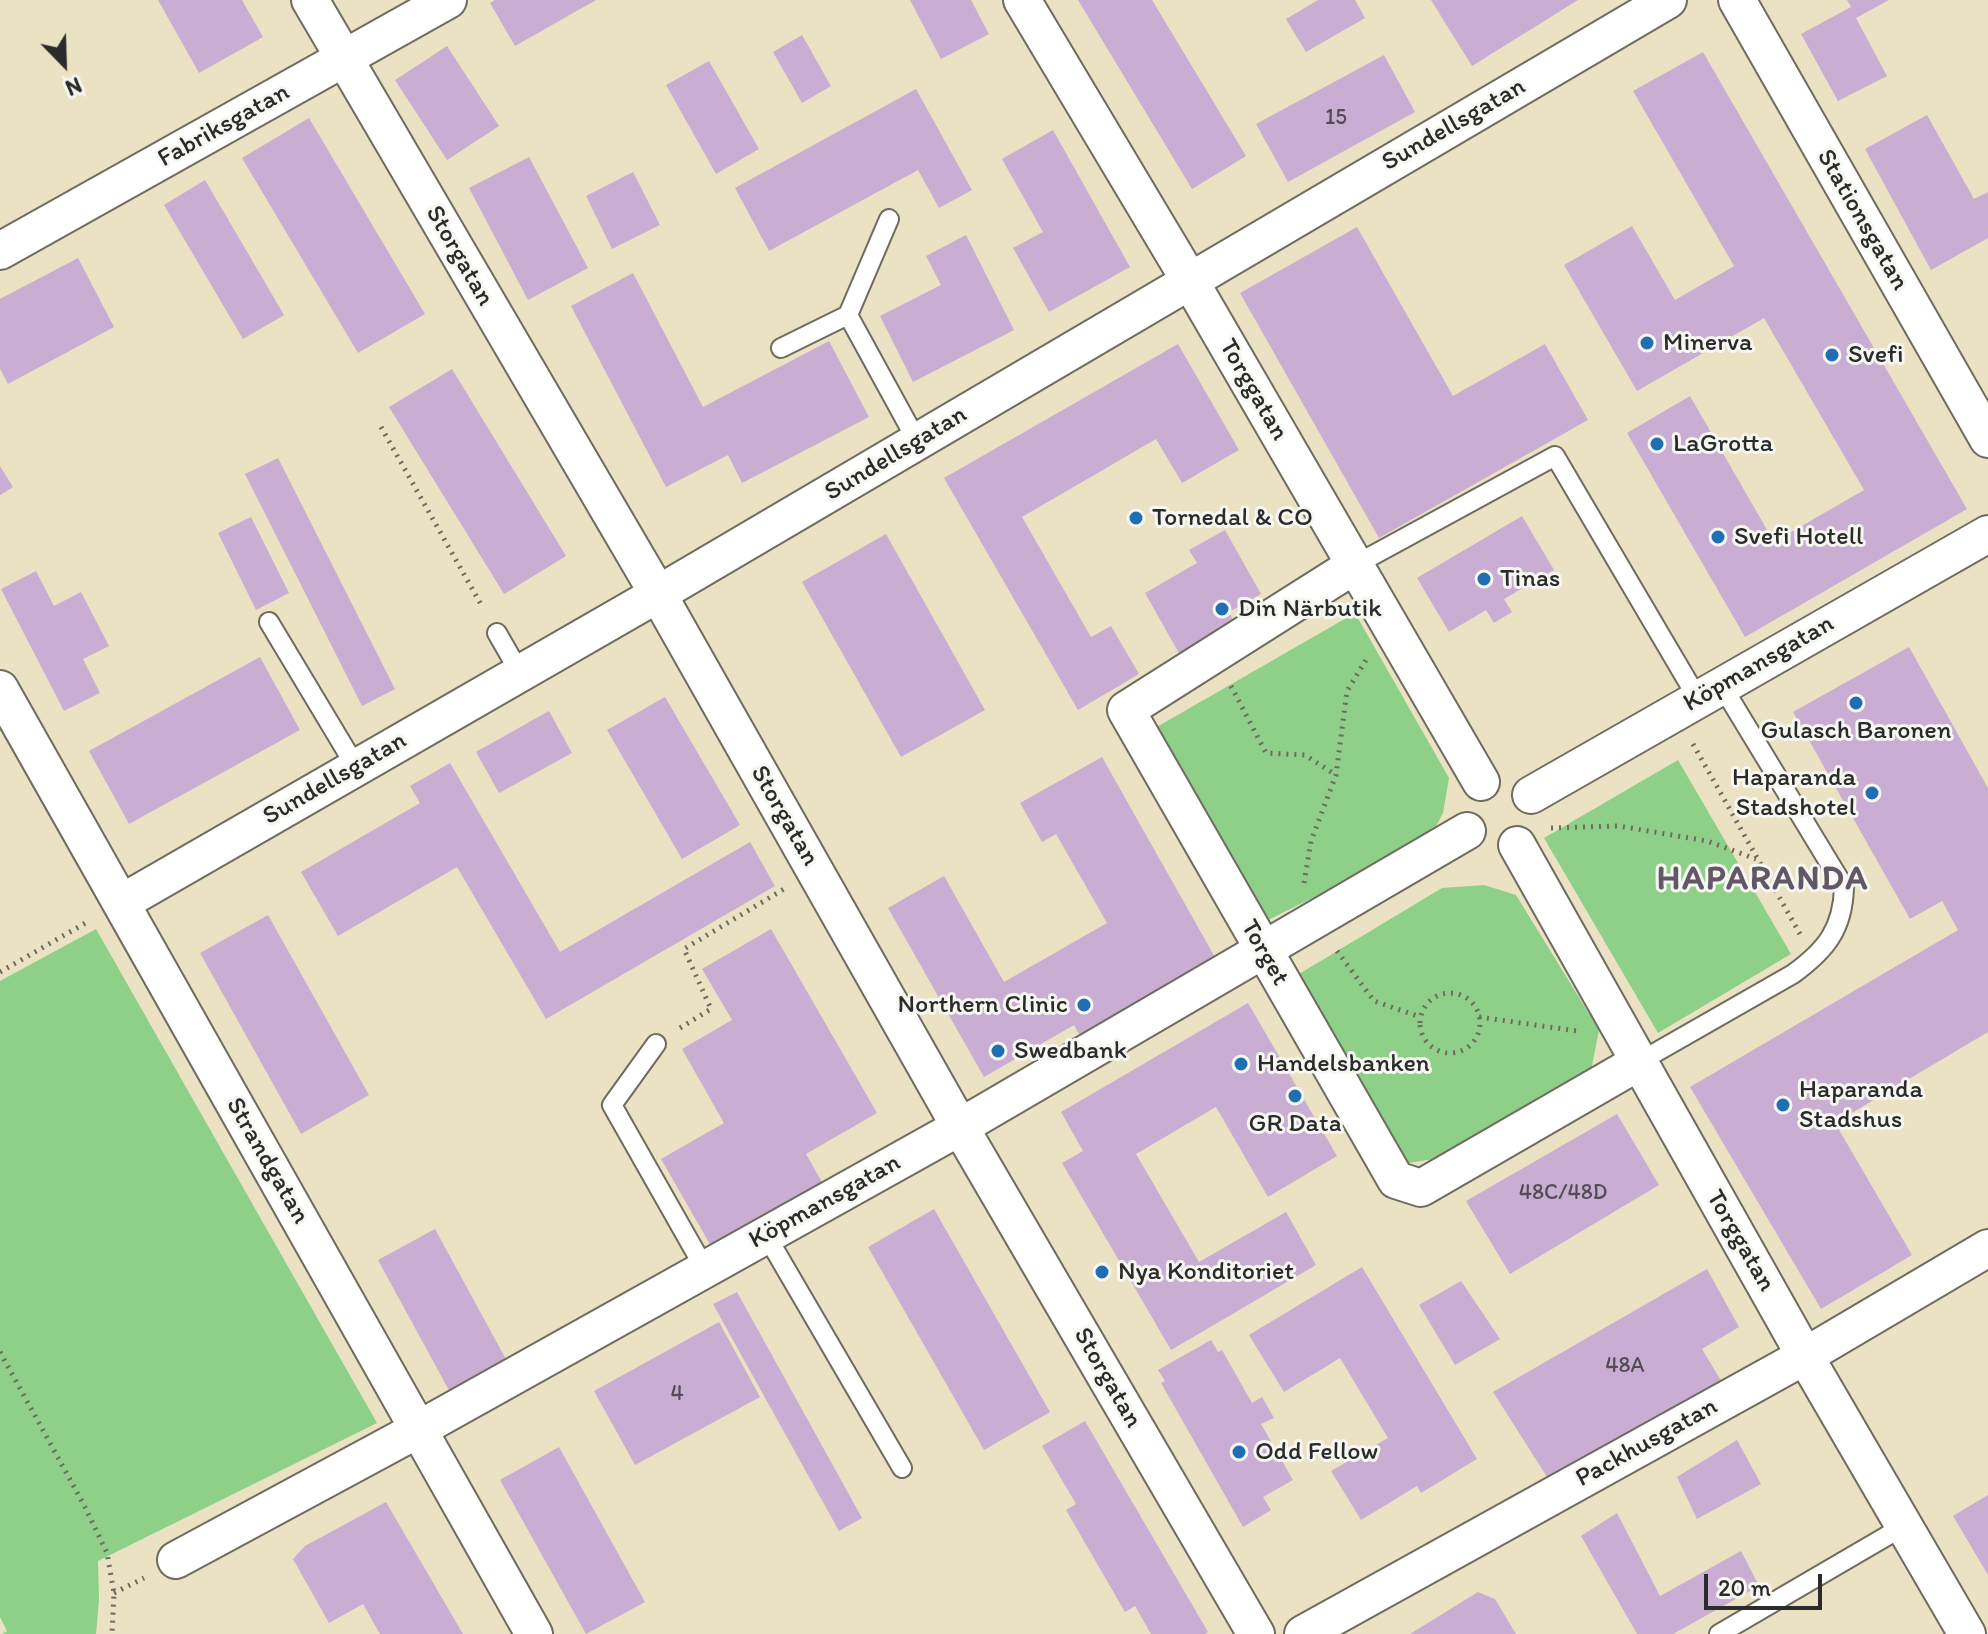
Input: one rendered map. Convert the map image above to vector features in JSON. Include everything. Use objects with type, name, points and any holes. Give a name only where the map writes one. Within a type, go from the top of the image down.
[{"type":"street","name":"Storgatan","points":[[310,0],[658,594],[960,1127],[1256,1634]]},
{"type":"street","name":"Fabriksgatan","points":[[0,251],[448,0]]},
{"type":"street","name":"Torggatan","points":[[1022,0],[1190,281],[1481,782]]},
{"type":"street","name":"Sundellsgatan","points":[[121,903],[658,594],[1668,0]]},
{"type":"street","name":"Stationsgatan","points":[[1737,0],[1988,439]]},
{"type":"street","name":"Köpmansgatan","points":[[1531,795],[1988,534]]},
{"type":"street","name":"Torget","points":[[1355,565],[1126,710],[1262,951],[1396,1180],[1421,1188],[1639,1062]]},
{"type":"street","name":"Strandgatan","points":[[0,689],[534,1634]]},
{"type":"street","points":[[1504,777],[1515,781],[1531,795],[1535,819],[1526,838],[1517,845],[1493,850],[1482,846],[1467,831],[1463,807],[1466,797],[1481,782],[1504,777]]},
{"type":"street","name":"Köpmansgatan","points":[[176,1560],[419,1429],[960,1127],[1467,831]]},
{"type":"street","name":"Torggatan","points":[[1517,845],[1805,1356],[1967,1634]]},
{"type":"street","name":"Packhusgatan","points":[[1303,1634],[1805,1356],[1988,1248]]},
{"type":"lane","points":[[781,348],[848,315],[889,219]]},
{"type":"lane","points":[[848,315],[917,441]]},
{"type":"lane","name":"Torget","points":[[1355,565],[1555,456],[1710,692],[1844,887],[1843,906],[1836,930],[1814,959],[1639,1062]]},
{"type":"lane","points":[[269,622],[356,767]]},
{"type":"lane","points":[[497,633],[520,673]]},
{"type":"lane","points":[[656,1044],[612,1105],[705,1269]]},
{"type":"lane","points":[[766,1235],[902,1468]]},
{"type":"lane","points":[[1719,1634],[1904,1526]]},
{"type":"path","points":[[381,427],[497,633]]},
{"type":"path","points":[[1395,634],[1374,647],[1347,691],[1336,775],[1311,841],[1302,893],[1337,951],[1374,1001],[1420,1017]]},
{"type":"path","points":[[1214,654],[1266,753],[1305,755],[1336,775]]},
{"type":"path","points":[[1653,725],[1670,756],[1692,743],[1814,959]]},
{"type":"path","points":[[1580,828],[1619,826],[1707,841],[1757,859]]},
{"type":"path","points":[[656,1044],[711,1009],[684,949],[815,871]]},
{"type":"path","points":[[0,972],[121,903]]},
{"type":"path","points":[[1450,993],[1469,1000],[1479,1017],[1476,1037],[1470,1045],[1453,1052],[1435,1049],[1428,1043],[1420,1026],[1420,1017],[1431,1000],[1450,993]]},
{"type":"path","points":[[1479,1017],[1578,1031],[1611,1012]]},
{"type":"path","points":[[0,1352],[107,1553],[114,1593],[112,1634]]},
{"type":"green space","points":[[1355,613],[1449,778],[1443,813],[1429,840],[1266,921],[1155,728]]},
{"type":"green space","points":[[1678,760],[1791,954],[1658,1033],[1544,838]]},
{"type":"green space","points":[[1484,885],[1516,895],[1599,1030],[1591,1071],[1434,1159],[1408,1163],[1294,977],[1442,888]]},
{"type":"green space","points":[[96,929],[377,1423],[98,1561],[96,1634],[2,1634],[7,1631],[0,1617],[0,981]]},
{"type":"building","points":[[158,0],[242,0],[263,37],[199,73]]},
{"type":"building","points":[[495,0],[596,0],[515,46],[490,3]]},
{"type":"building","points":[[910,0],[971,0],[989,34],[941,59]]},
{"type":"building","points":[[1078,0],[1152,0],[1246,156],[1192,189]]},
{"type":"building","points":[[1318,0],[1355,0],[1365,18],[1306,52],[1286,19]]},
{"type":"building","points":[[1431,0],[1578,0],[1472,66]]},
{"type":"building","points":[[1847,0],[1889,0],[1856,18],[1887,76],[1838,101],[1801,34],[1851,7]]},
{"type":"building","points":[[802,35],[831,86],[802,103],[773,52]]},
{"type":"building","points":[[447,46],[499,126],[447,160],[395,80]]},
{"type":"building","name":"Svefi","points":[[1703,52],[1967,509],[1745,637],[1627,433],[1690,396],[1774,542],[1864,490],[1764,318],[1637,391],[1564,265],[1632,226],[1675,300],[1734,266],[1633,91]]},
{"type":"building","points":[[1384,55],[1415,112],[1288,182],[1256,124]]},
{"type":"building","points":[[709,61],[759,149],[716,174],[666,85]]},
{"type":"building","points":[[916,89],[972,190],[939,208],[918,170],[769,251],[735,188]]},
{"type":"building","points":[[1927,115],[1974,199],[1988,192],[1988,238],[1931,270],[1865,149]]},
{"type":"building","points":[[309,118],[425,314],[358,353],[242,158]]},
{"type":"building","points":[[1053,130],[1130,267],[1049,312],[1013,248],[1043,232],[1002,159]]},
{"type":"building","points":[[529,157],[588,268],[528,300],[469,188]]},
{"type":"building","points":[[633,172],[660,225],[612,249],[586,196]]},
{"type":"building","points":[[205,180],[284,315],[243,339],[164,205]]},
{"type":"building","points":[[1357,227],[1453,396],[1545,344],[1588,420],[1379,538],[1240,293]]},
{"type":"building","points":[[966,235],[1014,330],[913,382],[880,316],[941,285],[926,256]]},
{"type":"building","points":[[78,258],[114,327],[8,384],[0,369],[0,299]]},
{"type":"building","points":[[633,273],[703,407],[829,341],[869,417],[742,483],[728,455],[666,487],[571,306]]},
{"type":"building","points":[[1178,344],[1239,450],[1182,483],[1156,439],[1022,517],[1091,637],[1111,626],[1139,674],[1078,710],[944,478]]},
{"type":"building","points":[[452,369],[566,556],[504,594],[389,407]]},
{"type":"building","points":[[278,458],[395,689],[362,706],[245,474]]},
{"type":"building","points":[[0,466],[13,487],[0,495]]},
{"type":"building","points":[[1522,516],[1554,570],[1504,599],[1512,612],[1494,623],[1486,610],[1449,632],[1417,578]]},
{"type":"building","points":[[251,517],[289,593],[256,610],[218,533]]},
{"type":"building","points":[[1225,530],[1261,594],[1229,612],[1235,624],[1180,655],[1145,593],[1197,563],[1189,550]]},
{"type":"building","points":[[886,534],[985,710],[901,757],[802,582]]},
{"type":"building","points":[[36,571],[54,606],[81,592],[109,646],[83,659],[100,693],[64,711],[1,589]]},
{"type":"building","points":[[1909,647],[1988,788],[1988,1032],[1835,1123],[1912,1255],[1821,1309],[1690,1087],[1958,930],[1942,901],[1910,919],[1793,712]]},
{"type":"building","points":[[260,657],[300,730],[129,824],[89,751]]},
{"type":"building","points":[[665,697],[740,825],[682,859],[607,730]]},
{"type":"building","points":[[549,711],[572,753],[499,793],[476,752]]},
{"type":"building","points":[[1102,757],[1216,959],[1080,1036],[1074,1025],[984,1077],[888,908],[944,876],[1004,982],[1107,923],[1056,834],[1042,842],[1020,803]]},
{"type":"building","points":[[450,763],[560,952],[750,842],[775,886],[546,1019],[457,867],[338,936],[301,872],[420,803],[410,786]]},
{"type":"building","points":[[268,915],[369,1095],[301,1134],[200,953]]},
{"type":"building","points":[[771,929],[877,1113],[806,1154],[822,1182],[711,1246],[661,1159],[724,1123],[682,1049],[732,1020],[702,969]]},
{"type":"building","points":[[1248,1003],[1337,1156],[1268,1197],[1216,1107],[1136,1154],[1199,1262],[1286,1212],[1316,1265],[1171,1350],[1062,1163],[1083,1151],[1061,1112]]},
{"type":"building","points":[[1617,1114],[1659,1185],[1510,1274],[1466,1201]]},
{"type":"building","points":[[934,1209],[1050,1412],[984,1450],[868,1247]]},
{"type":"building","points":[[435,1229],[508,1363],[451,1394],[378,1260]]},
{"type":"building","points":[[1362,1267],[1477,1459],[1421,1493],[1417,1486],[1361,1520],[1331,1471],[1388,1438],[1340,1358],[1284,1392],[1249,1335]]},
{"type":"building","points":[[1707,1269],[1739,1327],[1702,1349],[1723,1384],[1551,1483],[1493,1392]]},
{"type":"building","points":[[1461,1281],[1500,1339],[1455,1365],[1419,1305]]},
{"type":"building","points":[[737,1292],[862,1518],[839,1531],[713,1304]]},
{"type":"building","points":[[719,1322],[760,1397],[635,1465],[594,1391]]},
{"type":"building","name":"Odd Fellow","points":[[1211,1340],[1218,1352],[1222,1350],[1252,1403],[1262,1397],[1274,1418],[1261,1424],[1293,1480],[1263,1497],[1271,1510],[1243,1527],[1161,1383],[1165,1381],[1158,1370]]},
{"type":"building","points":[[1085,1421],[1208,1632],[1205,1634],[1151,1634],[1135,1606],[1125,1612],[1066,1510],[1076,1504],[1042,1446]]},
{"type":"building","points":[[1737,1440],[1761,1484],[1697,1519],[1677,1477]]},
{"type":"building","points":[[559,1447],[645,1602],[586,1634],[500,1480]]},
{"type":"building","points":[[1988,1495],[1988,1575],[1953,1516]]},
{"type":"building","points":[[386,1502],[463,1634],[380,1634],[363,1604],[329,1623],[293,1559],[305,1546]]},
{"type":"building","points":[[1617,1513],[1660,1596],[1741,1551],[1759,1586],[1673,1634],[1637,1634],[1581,1536]]},
{"type":"building","points":[[1478,1592],[1495,1599],[1516,1634],[1410,1634]]},
{"type":"place","name":"Minerva","points":[[1647,343]]},
{"type":"place","name":"Svefi","points":[[1832,355]]},
{"type":"place","name":"LaGrotta","points":[[1657,444]]},
{"type":"place","name":"Tornedal & CO","points":[[1136,518]]},
{"type":"place","name":"Svefi Hotell","points":[[1718,537]]},
{"type":"place","name":"Tinas","points":[[1484,579]]},
{"type":"place","name":"Din Närbutik","points":[[1222,609]]},
{"type":"place","name":"Gulasch Baronen","points":[[1856,703]]},
{"type":"place","name":"Haparanda Stadshotel","points":[[1872,793]]},
{"type":"place","name":"Northern Clinic","points":[[1084,1005]]},
{"type":"place","name":"Swedbank","points":[[998,1051]]},
{"type":"place","name":"Handelsbanken","points":[[1241,1064]]},
{"type":"place","name":"GR Data","points":[[1295,1096]]},
{"type":"place","name":"Haparanda Stadshus","points":[[1783,1105]]},
{"type":"place","name":"Nya Konditoriet","points":[[1102,1272]]},
{"type":"place","name":"Odd Fellow","points":[[1239,1452]]},
{"type":"district","name":"HAPARANDA","points":[[1763,880]]}]
